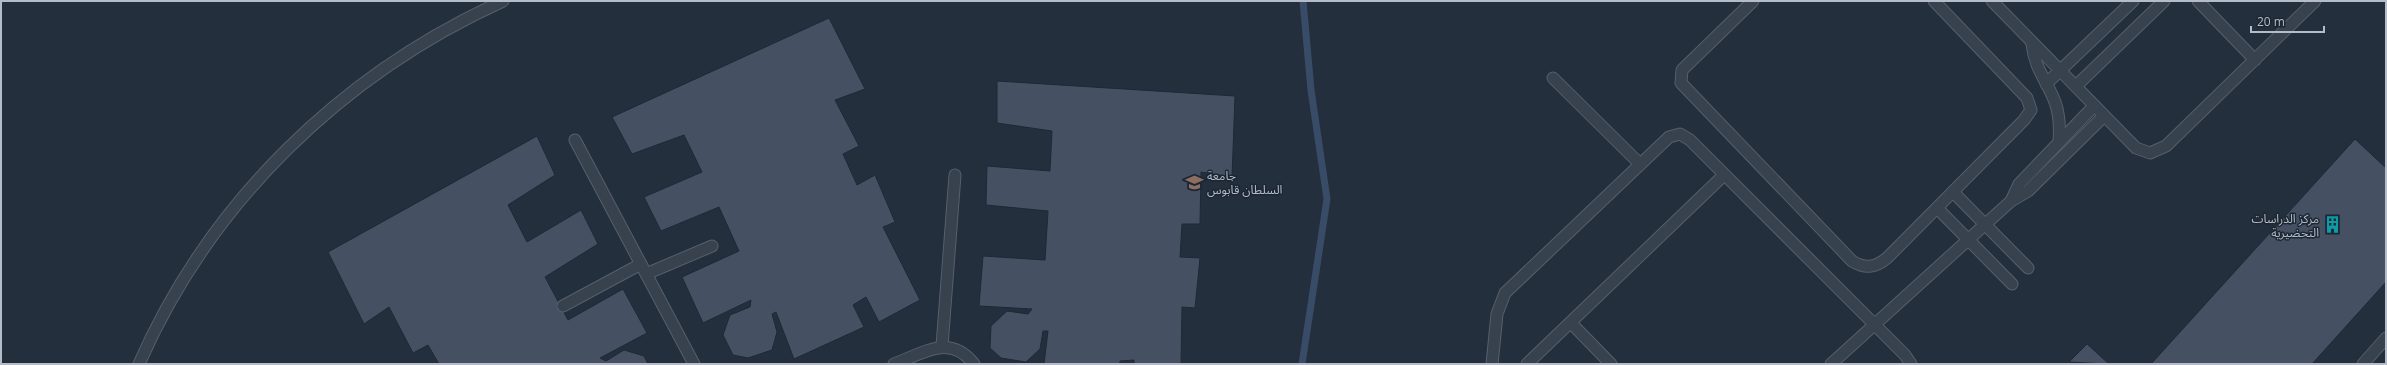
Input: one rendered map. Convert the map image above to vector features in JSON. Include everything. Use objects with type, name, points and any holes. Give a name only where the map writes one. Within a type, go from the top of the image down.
[{"type":"lane","points":[[139,364],[156,326],[192,263],[236,203],[285,150],[340,100],[399,58],[472,15],[503,1]]},
{"type":"lane","points":[[1753,1],[1682,70],[1680,77],[1684,90],[1846,256],[1860,266],[1870,267],[1879,265],[2029,116],[2030,103],[1934,1]]},
{"type":"lane","points":[[1992,1],[2032,44],[2076,86],[2136,148],[2142,152],[2158,151],[2166,146],[2315,1]]},
{"type":"lane","points":[[2046,84],[2133,1]]},
{"type":"lane","points":[[2076,86],[2164,1]]},
{"type":"lane","points":[[2198,1],[2255,60]]},
{"type":"lane","points":[[2032,44],[2034,58],[2059,117],[2059,142]]},
{"type":"lane","points":[[1553,78],[1640,164]]},
{"type":"lane","points":[[2011,201],[2019,184],[2094,106]]},
{"type":"lane","points":[[1831,364],[2011,201],[2028,191],[2104,116]]},
{"type":"lane","points":[[1492,364],[1497,314],[1505,293],[1669,137],[1680,134],[1686,136],[1905,355],[1911,364]]},
{"type":"lane","points":[[575,140],[694,364]]},
{"type":"lane","points":[[942,346],[955,175]]},
{"type":"lane","points":[[1527,364],[1572,323],[1724,175]]},
{"type":"lane","points":[[1953,192],[2028,268]]},
{"type":"lane","points":[[1937,208],[2012,284]]},
{"type":"lane","points":[[646,274],[712,246]]},
{"type":"lane","points":[[563,306],[641,264]]},
{"type":"lane","points":[[1572,323],[1610,364]]},
{"type":"lane","points":[[2363,364],[2386,338]]},
{"type":"lane","points":[[894,364],[942,346],[956,348],[967,354],[974,364]]},
{"type":"building","points":[[829,18],[865,89],[835,100],[859,146],[843,154],[857,185],[875,175],[895,222],[883,227],[920,300],[879,322],[866,297],[853,305],[864,327],[794,359],[776,312],[772,314],[777,332],[772,350],[748,358],[733,355],[723,335],[730,315],[750,307],[751,300],[703,323],[682,277],[739,251],[719,207],[661,231],[644,197],[702,172],[684,135],[632,154],[612,117]]},
{"type":"building","points":[[997,81],[1235,96],[1232,177],[1201,172],[1200,224],[1182,224],[1180,257],[1200,258],[1195,308],[1182,307],[1181,364],[1134,364],[1134,360],[1120,361],[1120,364],[1044,364],[1048,331],[1043,331],[1040,349],[1026,362],[1001,358],[990,348],[991,326],[1007,311],[1028,314],[1032,309],[979,306],[983,256],[1045,260],[1048,211],[986,205],[987,166],[1050,171],[1052,131],[997,123]]},
{"type":"building","points":[[537,136],[555,175],[508,205],[527,242],[581,210],[598,244],[545,277],[568,320],[623,289],[647,333],[600,358],[606,361],[624,350],[644,356],[648,364],[439,364],[428,345],[413,353],[389,307],[364,324],[328,252]]},
{"type":"building","name":"مركز الدراسات التحضيرية","points":[[2355,139],[2386,168],[2386,282],[2312,364],[2151,364]]},
{"type":"building","points":[[2087,344],[2109,364],[2069,362]]},
{"type":"waterway","points":[[1302,364],[1327,199],[1311,90],[1303,1]]},
{"type":"place","name":"جامعة السلطان قابوس","points":[[1194,182]]},
{"type":"place","name":"مركز الدراسات التحضيرية","points":[[2332,225]]}]
